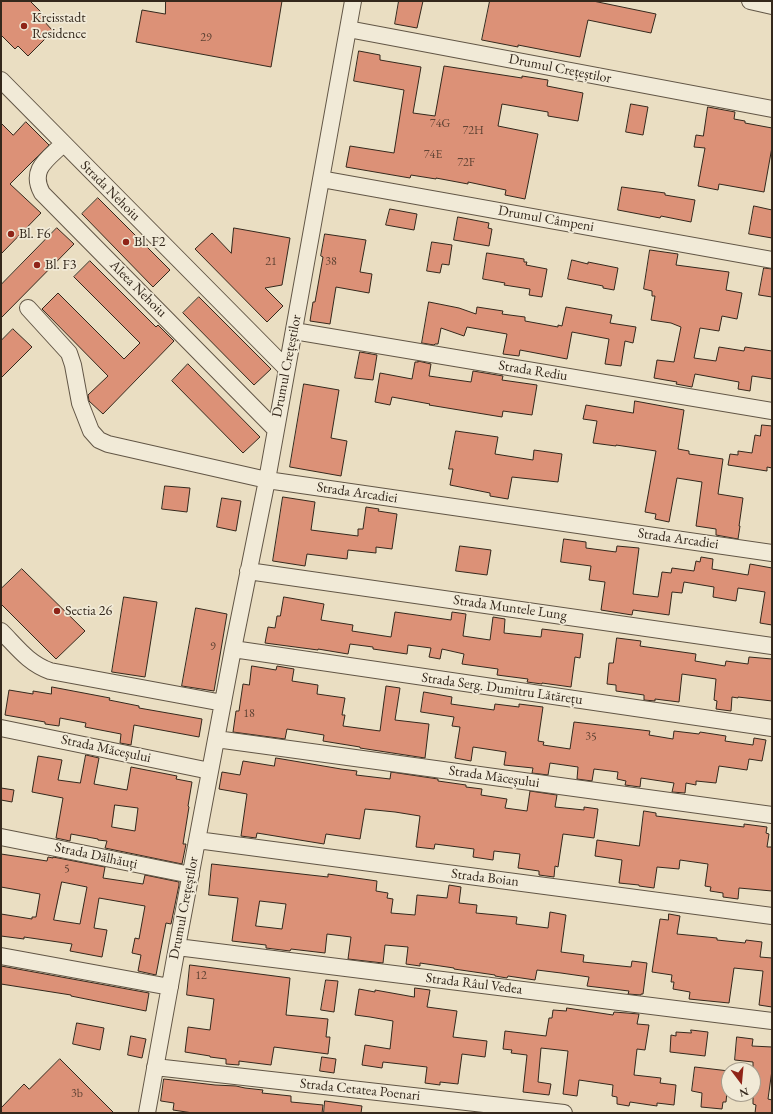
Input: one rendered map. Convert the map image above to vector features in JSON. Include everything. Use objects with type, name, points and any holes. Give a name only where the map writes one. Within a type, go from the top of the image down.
[{"type":"street","name":"Drumul Crețeștilor","points":[[147,1113],[190,875],[248,571],[267,480],[353,1]]},
{"type":"street","points":[[750,1],[772,6]]},
{"type":"street","name":"Drumul Crețeștilor","points":[[348,28],[772,109]]},
{"type":"street","name":"Strada Nehoiu","points":[[1,80],[287,369]]},
{"type":"street","name":"Aleea Nehoiu","points":[[63,144],[40,167],[38,180],[42,193],[276,429]]},
{"type":"street","name":"Drumul Câmpeni","points":[[321,179],[772,260]]},
{"type":"street","name":"Strada Arcadiei","points":[[28,308],[69,352],[80,403],[91,431],[99,440],[108,444],[267,480],[772,553]]},
{"type":"street","name":"Strada Rediu","points":[[294,331],[772,411]]},
{"type":"street","name":"Strada Muntele Lung","points":[[248,571],[772,646]]},
{"type":"street","points":[[1,631],[31,662],[40,668],[223,703]]},
{"type":"street","name":"Strada Serg. Dumitru Lătărețu","points":[[233,650],[772,728]]},
{"type":"street","name":"Strada Măceșului","points":[[1,728],[210,770]]},
{"type":"street","name":"Strada Măceșului","points":[[216,739],[772,815]]},
{"type":"street","name":"Strada Dălhăuți","points":[[1,837],[190,875]]},
{"type":"street","name":"Strada Boian","points":[[197,840],[772,916]]},
{"type":"street","name":"Strada Râul Vedea","points":[[177,948],[772,1021]]},
{"type":"street","points":[[1,956],[170,987]]},
{"type":"street","name":"Strada Cetatea Poenari","points":[[155,1067],[564,1113]]},
{"type":"building","name":"Kreisstadt Residence","points":[[1,1],[30,1],[46,17],[43,20],[53,31],[28,56],[18,46],[15,49],[1,35]]},
{"type":"building","points":[[166,1],[282,1],[271,67],[136,42],[142,10],[165,14]]},
{"type":"building","points":[[399,1],[423,1],[417,28],[395,24]]},
{"type":"building","points":[[490,1],[593,1],[656,14],[651,33],[588,20],[580,57],[518,45],[518,47],[482,40]]},
{"type":"building","points":[[359,51],[380,55],[380,60],[421,67],[413,113],[435,116],[444,66],[522,78],[522,76],[548,80],[547,86],[583,93],[578,121],[548,116],[548,112],[502,104],[498,126],[538,134],[525,199],[505,195],[506,190],[468,182],[468,184],[411,175],[410,178],[346,167],[350,146],[394,153],[404,90],[354,81]]},
{"type":"building","points":[[631,104],[648,107],[643,135],[626,132]]},
{"type":"building","points":[[708,107],[735,112],[734,119],[745,121],[745,123],[772,128],[772,147],[764,192],[719,184],[718,190],[698,186],[705,148],[694,147],[696,135],[703,136]]},
{"type":"building","points":[[26,122],[49,145],[10,184],[41,213],[1,254],[1,123],[13,135]]},
{"type":"building","points":[[622,187],[665,193],[665,195],[695,200],[691,222],[618,210]]},
{"type":"building","name":"Bl. F2","points":[[98,198],[170,270],[153,287],[82,214]]},
{"type":"building","points":[[754,206],[772,210],[772,238],[749,234]]},
{"type":"building","points":[[390,209],[417,214],[414,230],[386,225]]},
{"type":"building","points":[[458,217],[489,223],[488,228],[492,229],[489,246],[454,240]]},
{"type":"building","name":"Bl. F3","points":[[57,228],[74,244],[1,318],[1,285]]},
{"type":"building","points":[[234,228],[290,238],[282,285],[265,288],[283,306],[267,322],[195,249],[212,233],[231,253]]},
{"type":"building","points":[[325,234],[366,240],[360,272],[372,274],[369,293],[336,287],[330,324],[310,321],[323,257],[321,256]]},
{"type":"building","points":[[432,242],[452,245],[449,265],[442,264],[440,273],[427,271]]},
{"type":"building","points":[[650,250],[678,254],[676,265],[729,272],[726,290],[742,293],[737,319],[722,316],[719,331],[700,328],[694,358],[716,361],[719,347],[744,351],[745,347],[772,351],[772,379],[752,376],[750,391],[738,389],[739,382],[695,374],[692,387],[676,384],[677,382],[654,378],[657,360],[674,362],[681,327],[671,323],[651,320],[655,296],[652,296],[652,291],[644,289]]},
{"type":"building","points":[[487,253],[524,259],[524,262],[527,262],[526,265],[547,269],[542,297],[529,295],[530,289],[504,285],[505,283],[483,279]]},
{"type":"building","points":[[572,260],[618,268],[614,290],[603,288],[603,286],[568,279]]},
{"type":"building","points":[[90,261],[156,327],[158,325],[174,341],[103,414],[89,401],[88,395],[108,376],[42,309],[58,293],[124,359],[140,343],[74,277]]},
{"type":"building","points":[[764,268],[772,269],[772,297],[759,295]]},
{"type":"building","points":[[199,297],[271,369],[254,385],[183,313]]},
{"type":"building","points":[[429,302],[459,308],[476,314],[477,307],[503,311],[502,314],[525,317],[525,321],[558,327],[558,325],[562,326],[566,307],[612,315],[610,323],[636,327],[633,343],[625,341],[621,366],[605,364],[609,339],[572,332],[567,359],[520,350],[519,356],[503,354],[507,334],[467,327],[464,336],[441,328],[438,344],[434,345],[422,343]]},
{"type":"building","points":[[13,329],[32,347],[1,378],[1,341]]},
{"type":"building","points":[[360,352],[377,355],[373,380],[355,378]]},
{"type":"building","points":[[418,361],[431,364],[429,376],[471,382],[473,371],[503,376],[502,380],[537,385],[532,415],[503,411],[502,417],[429,405],[430,404],[392,397],[390,405],[375,402],[380,373],[412,379],[415,362]]},
{"type":"building","points":[[188,364],[260,437],[243,453],[172,381]]},
{"type":"building","points":[[304,384],[339,390],[331,438],[347,441],[341,476],[290,467]]},
{"type":"building","points":[[635,401],[684,410],[678,449],[689,451],[689,454],[723,459],[718,494],[743,498],[738,539],[716,535],[716,529],[696,526],[702,482],[677,478],[669,522],[655,519],[656,514],[645,512],[656,451],[593,443],[597,421],[583,419],[586,405],[633,413]]},
{"type":"building","points":[[762,425],[772,426],[772,468],[767,467],[767,471],[728,465],[730,454],[738,455],[738,451],[752,453],[755,435],[760,436]]},
{"type":"building","points":[[456,431],[498,437],[495,454],[533,460],[534,450],[562,454],[558,482],[512,477],[508,499],[490,496],[490,493],[450,485],[453,469],[449,469]]},
{"type":"building","points":[[165,486],[190,488],[187,512],[162,509]]},
{"type":"building","points":[[283,497],[315,502],[311,530],[358,536],[358,529],[363,529],[366,507],[379,509],[378,511],[397,514],[392,549],[376,547],[376,553],[348,550],[347,559],[307,554],[305,566],[273,561]]},
{"type":"building","points":[[222,498],[241,501],[236,531],[217,527]]},
{"type":"building","points":[[564,539],[586,542],[586,548],[616,552],[617,546],[639,548],[633,594],[658,597],[662,572],[671,573],[672,568],[694,571],[696,561],[700,562],[701,557],[713,559],[712,569],[748,575],[750,564],[772,568],[772,625],[760,623],[765,592],[738,588],[736,601],[713,597],[714,587],[684,582],[682,593],[672,592],[669,615],[633,610],[632,615],[601,610],[605,582],[589,580],[591,566],[561,562]]},
{"type":"building","points":[[460,546],[491,550],[487,575],[456,571]]},
{"type":"building","points":[[22,569],[85,631],[56,659],[1,604],[1,589]]},
{"type":"building","points":[[124,597],[157,602],[145,677],[112,672]]},
{"type":"building","points":[[284,597],[324,604],[321,620],[353,625],[352,631],[391,637],[395,612],[451,620],[452,612],[466,614],[463,636],[490,640],[493,617],[505,619],[504,633],[541,637],[542,629],[583,634],[580,658],[575,657],[571,687],[527,682],[528,679],[497,675],[498,669],[462,664],[464,654],[442,649],[440,659],[429,657],[431,648],[408,645],[407,654],[350,644],[348,654],[265,643],[268,627],[275,628],[277,616],[280,616]]},
{"type":"building","points":[[196,608],[227,614],[214,691],[182,686]]},
{"type":"building","points":[[617,638],[641,641],[640,646],[696,654],[695,661],[725,666],[726,661],[748,664],[749,657],[772,659],[772,701],[732,697],[731,711],[716,709],[717,701],[714,700],[716,679],[682,674],[679,702],[655,699],[655,701],[644,700],[644,695],[616,691],[616,685],[607,684],[609,663],[613,663]]},
{"type":"building","points":[[252,666],[276,670],[277,666],[294,669],[292,681],[318,685],[317,694],[345,698],[342,715],[345,715],[343,726],[380,731],[386,686],[400,688],[395,720],[429,724],[425,758],[323,741],[324,735],[287,729],[285,739],[233,732],[236,711],[239,711],[243,684],[249,685]]},
{"type":"building","points":[[52,687],[110,698],[109,700],[139,706],[139,708],[202,719],[199,737],[134,725],[131,745],[120,743],[121,734],[85,727],[86,723],[60,718],[59,726],[5,715],[9,690],[33,694],[33,691],[51,694]]},
{"type":"building","points":[[424,692],[452,697],[451,704],[494,710],[495,704],[519,707],[519,704],[543,707],[538,741],[544,742],[543,745],[570,749],[574,722],[650,731],[649,735],[673,739],[674,731],[699,734],[700,732],[726,736],[725,741],[753,745],[754,738],[766,740],[762,761],[749,759],[747,770],[719,766],[716,783],[696,781],[696,785],[686,783],[685,793],[672,792],[674,783],[641,778],[640,787],[625,785],[626,781],[617,779],[618,772],[594,769],[592,781],[577,779],[578,767],[550,763],[548,775],[532,773],[533,768],[504,765],[506,752],[473,747],[471,761],[455,758],[460,727],[452,726],[454,717],[421,712]]},
{"type":"building","points":[[86,755],[99,758],[94,784],[127,790],[131,767],[177,776],[176,779],[192,782],[183,844],[186,844],[182,864],[105,848],[107,841],[98,839],[71,834],[70,841],[56,838],[63,798],[32,792],[38,756],[62,760],[58,780],[80,783]],"holes":[[[115,805],[138,808],[135,831],[112,827]]]},
{"type":"building","points":[[276,758],[357,771],[356,775],[390,779],[391,772],[438,779],[438,781],[482,789],[481,795],[507,799],[505,808],[527,811],[530,791],[557,795],[555,807],[584,810],[584,807],[598,809],[594,838],[563,834],[558,867],[555,866],[554,877],[539,875],[539,871],[518,868],[520,854],[494,851],[493,860],[473,857],[474,849],[435,844],[434,849],[416,847],[420,816],[395,812],[365,809],[360,839],[326,834],[324,844],[257,833],[256,838],[241,836],[247,794],[219,789],[222,772],[240,775],[243,761],[274,766]]},
{"type":"building","points":[[1,788],[14,790],[12,802],[1,800]]},
{"type":"building","points":[[644,811],[656,813],[656,816],[744,827],[744,824],[767,827],[766,833],[769,834],[767,847],[772,847],[772,891],[739,888],[738,899],[723,897],[723,893],[710,891],[711,887],[705,886],[708,864],[680,860],[679,869],[657,867],[654,888],[619,883],[622,860],[595,856],[597,840],[639,846]]},
{"type":"building","points":[[1,854],[47,861],[48,857],[53,857],[105,867],[103,878],[143,884],[145,875],[179,882],[171,924],[166,923],[156,975],[138,971],[141,955],[132,953],[135,938],[139,939],[145,906],[99,898],[94,928],[107,930],[102,957],[70,951],[72,944],[24,937],[24,939],[1,936],[1,914],[32,919],[32,917],[36,917],[40,894],[1,887]],"holes":[[[62,882],[87,887],[80,924],[54,920]]]},
{"type":"building","points":[[212,864],[328,877],[328,874],[377,881],[376,891],[388,893],[387,898],[393,899],[391,913],[415,915],[417,895],[447,898],[449,885],[461,887],[459,903],[477,905],[476,913],[517,917],[516,924],[548,928],[550,912],[566,915],[561,952],[584,955],[583,962],[631,967],[632,961],[647,963],[643,994],[628,994],[629,991],[587,986],[589,977],[561,973],[537,970],[535,980],[508,976],[507,978],[420,963],[420,966],[406,964],[408,947],[385,945],[383,963],[348,959],[351,937],[327,934],[325,953],[266,948],[266,945],[232,941],[238,898],[209,895]],"holes":[[[260,901],[286,904],[282,929],[256,926]]]},
{"type":"building","points":[[669,914],[680,916],[677,934],[717,938],[717,940],[745,943],[746,940],[762,942],[760,957],[772,958],[772,1007],[759,1005],[763,971],[734,968],[729,1003],[689,999],[690,992],[673,989],[674,982],[671,982],[672,975],[652,972],[660,919],[668,920]]},
{"type":"building","points":[[190,965],[290,978],[286,1015],[328,1019],[326,1037],[330,1037],[328,1054],[274,1047],[271,1065],[239,1061],[239,1065],[226,1064],[226,1059],[185,1052],[188,1027],[210,1030],[214,999],[187,995]]},
{"type":"building","points":[[1,966],[149,993],[146,1011],[71,995],[1,984]]},
{"type":"building","points":[[326,980],[338,981],[334,1012],[321,1010]]},
{"type":"building","points":[[415,988],[430,990],[427,1007],[457,1011],[453,1037],[487,1041],[485,1057],[462,1054],[458,1084],[440,1082],[440,1085],[425,1083],[427,1067],[383,1062],[382,1068],[362,1065],[365,1045],[390,1049],[393,1021],[355,1015],[359,989],[375,992],[375,990],[414,997]]},
{"type":"building","points":[[567,1008],[613,1015],[614,1012],[639,1014],[637,1024],[649,1025],[645,1050],[637,1049],[634,1075],[661,1078],[660,1083],[676,1085],[674,1105],[657,1103],[657,1106],[630,1102],[629,1106],[617,1104],[617,1097],[612,1096],[613,1085],[579,1080],[577,1096],[563,1094],[568,1051],[541,1048],[538,1082],[551,1084],[549,1095],[523,1092],[527,1055],[511,1053],[512,1050],[503,1049],[505,1031],[546,1036],[549,1018],[552,1018],[553,1010],[566,1011]]},
{"type":"building","points":[[77,1023],[104,1028],[100,1050],[73,1044]]},
{"type":"building","points":[[691,1030],[708,1032],[705,1056],[670,1052],[671,1035],[676,1036],[676,1032],[691,1033]]},
{"type":"building","points":[[131,1036],[146,1039],[142,1058],[128,1055]]},
{"type":"building","points":[[737,1037],[753,1039],[752,1046],[772,1047],[772,1070],[768,1099],[772,1100],[772,1113],[755,1113],[756,1105],[753,1104],[753,1102],[761,1102],[761,1062],[735,1060]]},
{"type":"building","points":[[322,1057],[336,1059],[334,1073],[320,1071]]},
{"type":"building","points":[[60,1059],[114,1113],[1,1113],[1,1108],[24,1084],[29,1089]]},
{"type":"building","points":[[695,1067],[721,1070],[722,1109],[701,1107],[702,1093],[692,1091]]},
{"type":"building","points":[[164,1079],[236,1086],[263,1090],[262,1093],[291,1096],[291,1102],[323,1105],[322,1113],[193,1113],[173,1110],[174,1103],[161,1101]]},
{"type":"building","points":[[325,1101],[362,1106],[361,1113],[324,1113]]},
{"type":"place","name":"Kreisstadt Residence","points":[[24,26]]},
{"type":"place","name":"Bl. F6","points":[[11,234]]},
{"type":"place","name":"Bl. F2","points":[[126,242]]},
{"type":"place","name":"Bl. F3","points":[[37,265]]},
{"type":"place","name":"Sectia 26","points":[[57,611]]}]
